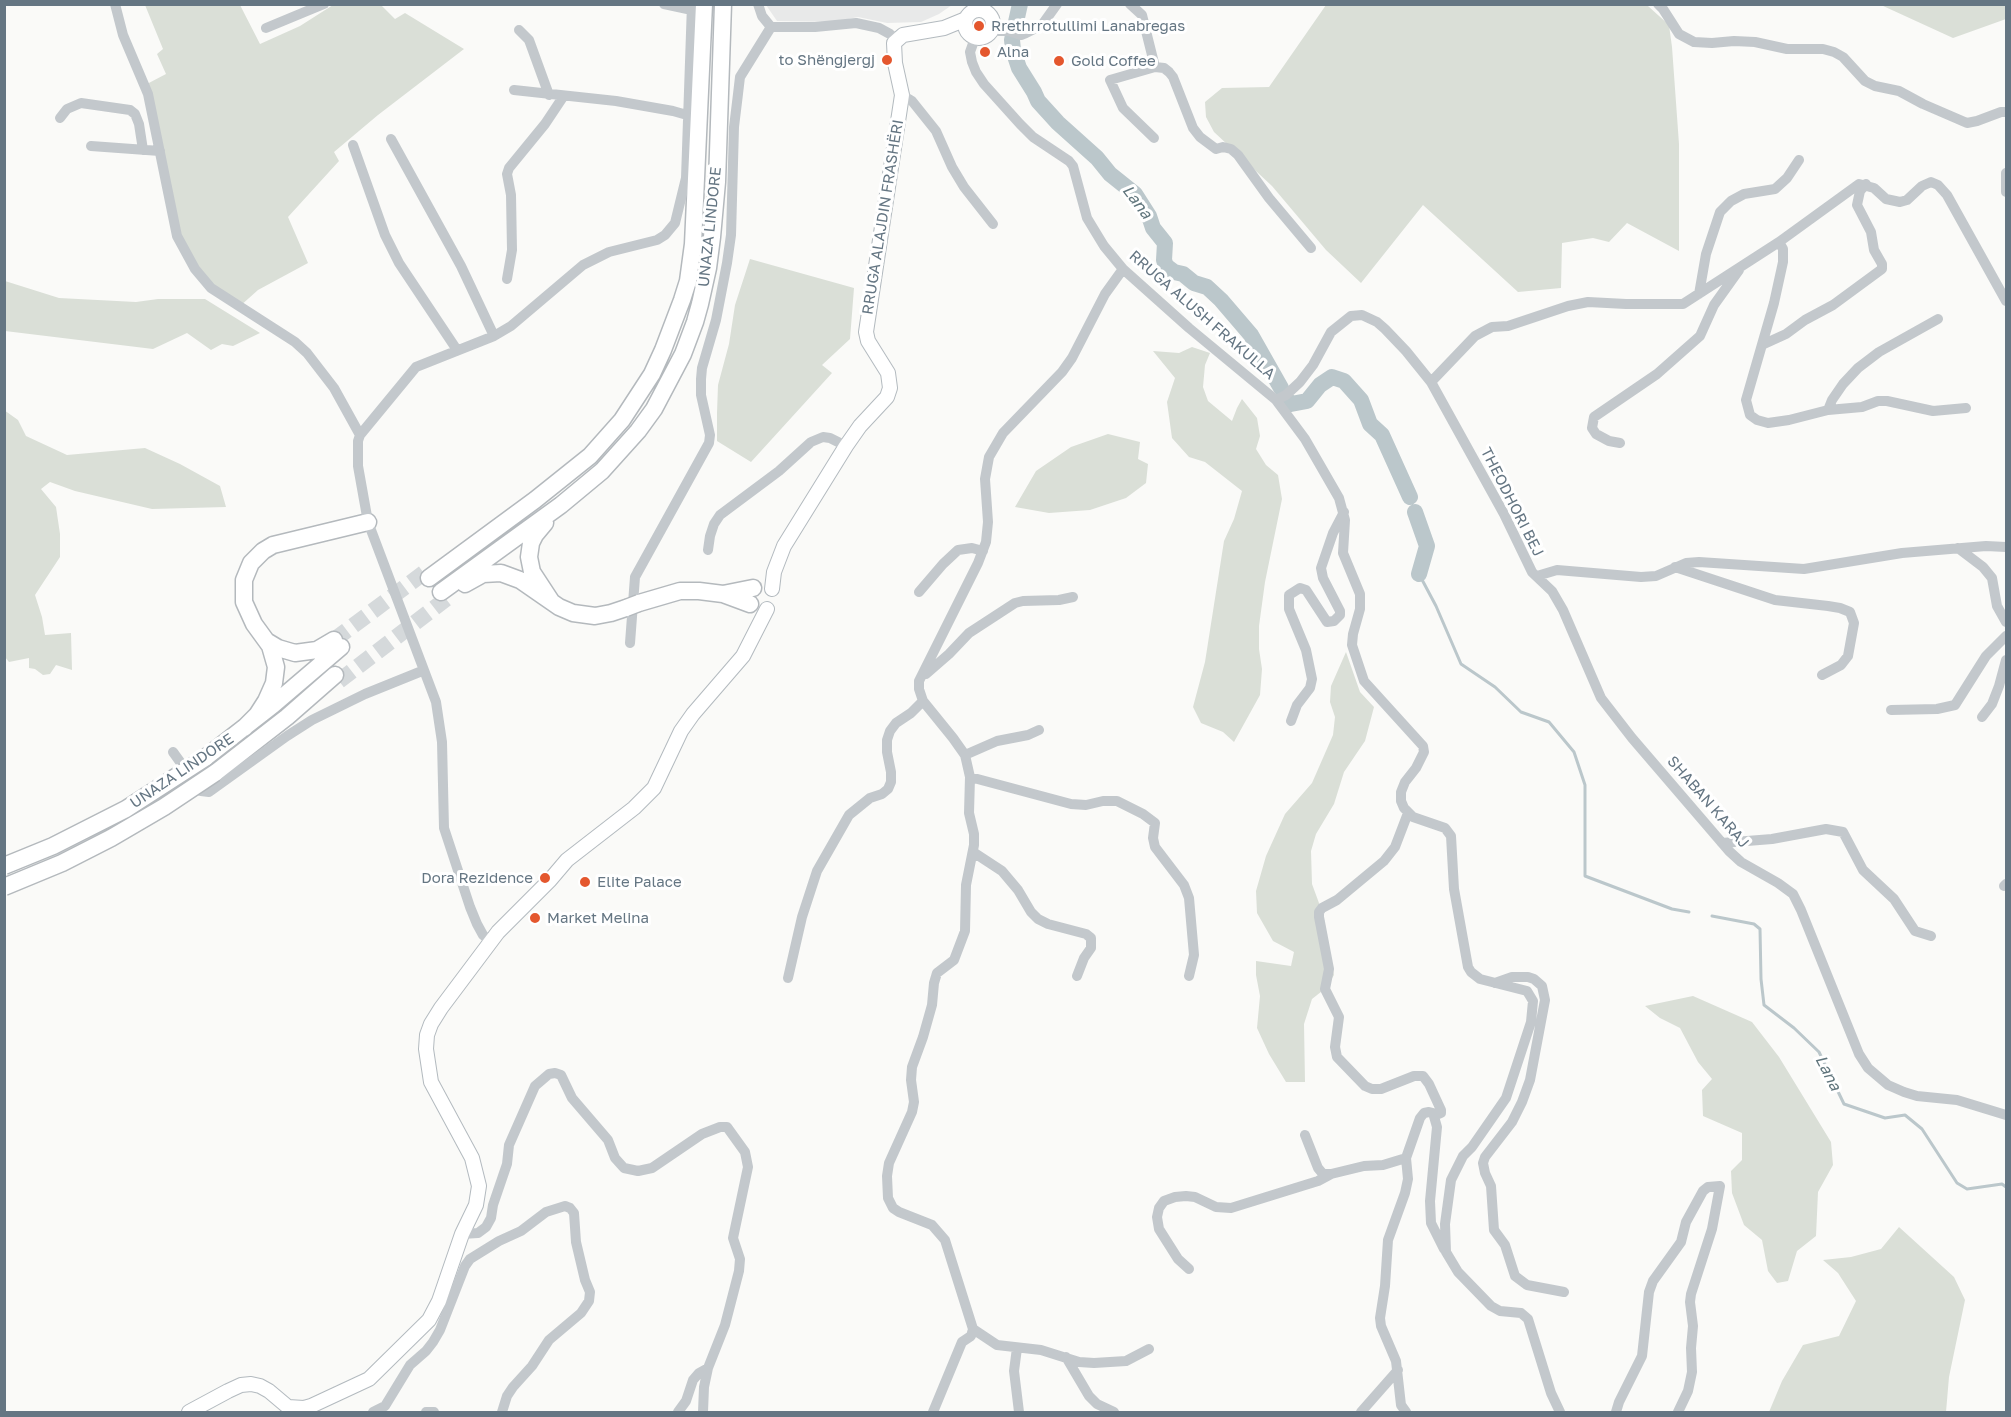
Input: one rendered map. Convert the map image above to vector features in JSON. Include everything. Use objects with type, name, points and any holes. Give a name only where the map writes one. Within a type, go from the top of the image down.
[{"type":"highway","name":"UNAZA LINDORE","points":[[551,601],[520,580],[496,573],[478,576],[443,595],[602,471],[654,409],[683,354],[695,322],[708,268],[717,182],[723,4]]},
{"type":"highway","name":"UNAZA LINDORE","points":[[427,575],[452,560],[536,500],[590,456],[622,420],[639,396],[663,350],[688,281],[693,244],[696,6]]},
{"type":"highway","points":[[695,322],[694,334],[683,361],[650,420],[610,468],[546,522],[535,535],[530,550],[530,565],[536,579],[551,601],[569,612],[589,616],[611,613],[680,591],[760,597]]},
{"type":"highway","points":[[244,728],[262,708],[274,683],[276,667],[268,642],[254,624],[244,602],[244,580],[251,563],[273,545],[368,522]]},
{"type":"highway","name":"UNAZA LINDORE","points":[[4,866],[53,846],[126,809],[205,758],[244,728],[338,644],[295,653],[268,642]]},
{"type":"highway","name":"UNAZA LINDORE","points":[[4,887],[62,863],[164,807],[215,773],[337,678]]},
{"type":"main road","points":[[896,39],[903,35],[970,21],[979,10],[984,11],[991,18],[984,37],[970,21]]},
{"type":"main road","name":"RRUGA ALAJDIN FRASHËRI","points":[[189,1413],[241,1385],[251,1384],[269,1391],[288,1407],[311,1406],[374,1375],[422,1328],[444,1302],[462,1234],[478,1196],[477,1173],[472,1158],[431,1082],[426,1048],[427,1035],[441,1008],[490,941],[567,860],[634,808],[660,780],[687,722],[743,656],[755,630],[760,597],[774,572],[784,546],[846,446],[860,426],[887,397],[890,388],[886,368],[867,341],[866,332],[902,95],[893,54],[896,39]]},
{"type":"street","points":[[115,4],[123,35],[145,85],[177,236],[199,276],[211,288],[295,342],[307,353],[334,388],[360,435]]},
{"type":"street","points":[[266,28],[324,4]]},
{"type":"street","points":[[490,941],[483,935],[473,915],[444,828],[442,741],[436,702],[368,522],[358,466],[357,453],[360,435],[416,368],[494,336],[511,326],[592,260],[609,252],[665,236],[675,224],[686,178],[687,115],[696,6],[664,4]]},
{"type":"street","points":[[758,4],[762,16],[771,27]]},
{"type":"street","points":[[991,18],[1008,32],[1021,35],[1042,25],[1057,4]]},
{"type":"street","points":[[1130,4],[1142,15],[1155,67]]},
{"type":"street","points":[[1658,4],[1678,34],[1694,42],[1712,43],[1734,40],[1787,49],[1834,51],[1843,57],[1865,81],[1899,92],[1967,123],[2007,112]]},
{"type":"street","name":"RRUGA ALUSH FRAKULLA","points":[[970,21],[972,62],[984,84],[1006,111],[1033,137],[1073,166],[1084,210],[1090,225],[1104,246],[1123,269],[1275,400],[1292,391],[1313,365],[1332,332],[1351,316],[1362,315],[1377,322],[1406,351],[1431,382]]},
{"type":"street","points":[[771,27],[815,27],[856,23],[879,28],[896,39]]},
{"type":"street","points":[[630,643],[635,577],[709,443],[710,435],[701,394],[701,379],[720,304],[731,235],[734,127],[740,77],[771,27]]},
{"type":"street","points":[[519,30],[529,40],[549,95]]},
{"type":"street","points":[[1154,138],[1123,108],[1110,80],[1155,67],[1164,68],[1173,77],[1193,128],[1200,137],[1216,149],[1223,147],[1231,149],[1238,155],[1269,198],[1311,248]]},
{"type":"street","points":[[514,90],[616,101],[687,115]]},
{"type":"street","points":[[902,95],[912,101],[936,131],[964,187],[993,224]]},
{"type":"street","points":[[507,279],[512,250],[511,195],[507,174],[509,168],[545,124],[563,97]]},
{"type":"street","points":[[60,118],[67,109],[81,103],[130,110],[135,114],[139,124],[143,150]]},
{"type":"street","points":[[391,139],[460,266],[494,336]]},
{"type":"street","points":[[353,145],[385,235],[399,263],[457,350]]},
{"type":"street","points":[[90,146],[160,151]]},
{"type":"street","points":[[1699,294],[1706,254],[1720,212],[1731,201],[1744,194],[1775,189],[1787,178],[1799,160]]},
{"type":"street","points":[[2007,173],[2007,192]]},
{"type":"street","points":[[1431,382],[1475,336],[1491,327],[1508,326],[1568,306],[1588,302],[1683,304],[1779,242],[1859,184],[1866,184],[1874,188],[1886,199],[1900,202],[1907,200],[1922,186],[1931,182],[1938,185],[1947,195],[2007,301]]},
{"type":"street","points":[[1764,344],[1786,334],[1804,320],[1833,305],[1882,269],[1870,232],[1857,205],[1860,191],[1866,184]]},
{"type":"street","points":[[1779,242],[1783,249],[1783,262],[1764,344],[1746,400],[1750,415],[1768,423],[1828,410],[1862,407],[1878,401],[1933,411],[1966,408]]},
{"type":"street","points":[[1620,443],[1609,441],[1596,434],[1592,428],[1594,417],[1658,374],[1700,336],[1714,305],[1743,265]]},
{"type":"street","points":[[933,1413],[962,1342],[971,1336],[973,1329],[945,1240],[932,1225],[893,1208],[888,1198],[887,1176],[889,1163],[912,1112],[914,1102],[912,1067],[929,1016],[937,973],[954,960],[965,931],[966,885],[973,852],[974,834],[969,813],[970,777],[965,755],[923,701],[919,681],[986,542],[988,522],[985,479],[989,457],[1003,433],[1055,380],[1072,358],[1105,294],[1123,269]]},
{"type":"street","points":[[1828,410],[1837,392],[1858,368],[1879,352],[1938,319]]},
{"type":"street","name":"THEODHORI BEJ","points":[[1431,382],[1504,514],[1532,572],[1537,576],[1557,570],[1641,578],[1656,576],[1686,563],[1699,562],[1804,569],[1902,553],[1986,546],[2007,547]]},
{"type":"street","points":[[1275,400],[1305,439],[1339,498],[1344,512],[1343,553],[1360,594],[1360,609],[1352,645],[1364,681],[1423,746],[1424,752],[1416,768],[1405,782],[1401,792],[1401,801],[1413,817],[1432,822],[1449,831],[1454,889],[1468,967],[1480,979],[1523,989],[1530,994],[1533,1001],[1531,1022],[1506,1098],[1472,1147],[1463,1156],[1451,1180],[1445,1224],[1446,1252]]},
{"type":"street","points":[[708,550],[714,524],[720,515],[770,479],[811,442],[824,437],[846,446]]},
{"type":"street","points":[[1292,721],[1297,705],[1310,688],[1312,678],[1306,650],[1289,609],[1289,596],[1300,588],[1306,590],[1327,622],[1334,621],[1340,615],[1323,578],[1321,568],[1333,533],[1344,512]]},
{"type":"street","points":[[919,592],[958,550],[972,548],[983,551]]},
{"type":"street","points":[[1958,548],[1983,567],[1992,578],[1997,606],[2007,622]]},
{"type":"street","points":[[1675,567],[1775,600],[1828,606],[1850,612],[1854,623],[1848,656],[1841,665],[1822,675]]},
{"type":"street","name":"SHABAN KARAJ","points":[[1537,576],[1552,591],[1563,610],[1601,699],[1632,738],[1741,862],[1778,883],[1792,894],[1801,910],[1859,1054],[1868,1068],[1877,1077],[1896,1089],[1917,1096],[1957,1100],[2007,1115]]},
{"type":"street","points":[[919,681],[969,633],[1015,603],[1073,597]]},
{"type":"street","points":[[1892,710],[1937,709],[1955,705],[1986,656],[2007,636]]},
{"type":"street","points":[[1982,717],[1992,704],[2007,660]]},
{"type":"street","points":[[173,752],[201,791],[209,792],[312,720],[422,670]]},
{"type":"street","points":[[788,978],[802,917],[818,871],[849,815],[870,798],[888,789],[891,772],[886,752],[890,730],[923,701]]},
{"type":"street","points":[[965,755],[997,741],[1028,735],[1039,730]]},
{"type":"street","points":[[970,777],[1071,804],[1117,801],[1143,813],[1155,823],[1153,838],[1155,847],[1184,885],[1189,898],[1194,955],[1190,976]]},
{"type":"street","points":[[1408,813],[1395,847],[1384,861],[1319,912],[1329,969],[1325,987],[1339,1017],[1335,1047],[1337,1057],[1365,1086],[1372,1089],[1381,1089],[1414,1076],[1423,1076],[1441,1110],[1440,1114],[1434,1116]]},
{"type":"street","points":[[1722,843],[1772,839],[1826,829],[1843,832],[1863,870],[1888,891],[1915,932],[1931,936]]},
{"type":"street","points":[[973,852],[1002,872],[1038,919],[1086,934],[1091,938],[1091,948],[1077,976]]},
{"type":"street","points":[[1494,983],[1512,977],[1528,977],[1542,986],[1545,1000],[1531,1074],[1522,1102],[1512,1122],[1485,1157],[1483,1167],[1491,1186],[1494,1230],[1505,1245],[1515,1276],[1527,1285],[1564,1292]]},
{"type":"street","points":[[462,1234],[478,1233],[486,1227],[491,1218],[507,1164],[509,1145],[535,1086],[549,1074],[561,1075],[572,1098],[608,1140],[615,1158],[624,1168],[638,1170],[652,1168],[702,1134],[720,1127],[727,1127],[745,1152],[748,1167],[734,1226],[733,1238],[740,1259],[737,1281],[717,1348],[708,1368],[704,1387],[703,1413]]},
{"type":"street","points":[[1406,1413],[1401,1405],[1398,1370],[1380,1318],[1388,1240],[1408,1179],[1406,1158],[1419,1118],[1429,1112],[1434,1116],[1437,1127],[1430,1201],[1431,1223],[1458,1272],[1491,1306],[1500,1311],[1521,1313],[1528,1319],[1551,1393],[1560,1413]]},
{"type":"street","points":[[1305,1135],[1318,1168],[1323,1174],[1331,1174]]},
{"type":"street","points":[[1190,1269],[1178,1259],[1159,1229],[1157,1217],[1164,1201],[1175,1197],[1195,1197],[1216,1207],[1231,1208],[1331,1174],[1364,1166],[1383,1165],[1406,1158]]},
{"type":"street","points":[[1616,1413],[1619,1402],[1642,1356],[1649,1292],[1653,1281],[1681,1242],[1686,1222],[1702,1191],[1708,1187],[1720,1186],[1712,1229],[1689,1302],[1693,1326],[1692,1371],[1688,1391],[1678,1413]]},
{"type":"street","points":[[373,1413],[385,1406],[410,1365],[433,1342],[440,1330],[444,1302],[465,1266],[477,1254],[521,1231],[546,1212],[565,1206],[574,1213],[576,1242],[590,1292],[589,1301],[581,1313],[549,1340],[532,1366],[513,1386],[502,1413]]},
{"type":"street","points":[[973,1329],[997,1345],[1041,1350],[1079,1362],[1126,1361],[1149,1349]]},
{"type":"street","points":[[1017,1348],[1014,1371],[1019,1413]]},
{"type":"street","points":[[1066,1357],[1089,1396],[1114,1413]]},
{"type":"street","points":[[678,1413],[686,1401],[693,1380],[708,1368]]},
{"type":"street","points":[[1361,1413],[1398,1370]]},
{"type":"street","points":[[426,1413],[434,1413]]},
{"type":"shaded area","points":[[145,5],[240,5],[260,44],[300,26],[333,5],[381,5],[395,19],[405,13],[464,49],[334,152],[339,161],[288,217],[308,263],[258,290],[239,307],[211,288],[180,244],[145,85],[166,74],[157,54],[163,49]]},
{"type":"shaded area","points":[[766,5],[952,5],[921,22],[887,23],[858,17],[833,22],[777,21]]},
{"type":"shaded area","points":[[1326,5],[1648,6],[1669,25],[1672,47],[1679,144],[1679,251],[1627,223],[1609,242],[1593,238],[1562,243],[1561,288],[1518,292],[1423,205],[1361,283],[1326,250],[1272,186],[1214,132],[1206,117],[1205,102],[1222,88],[1269,87]]},
{"type":"shaded area","points":[[1881,5],[2006,5],[2006,19],[1953,38]]},
{"type":"shaded area","points":[[750,259],[854,288],[850,339],[822,365],[832,373],[751,462],[717,441],[718,385],[729,344],[735,305]]},
{"type":"shaded area","points":[[5,281],[59,298],[136,302],[158,299],[205,299],[260,333],[233,346],[222,344],[211,350],[187,333],[153,349],[5,331]]},
{"type":"shaded area","points":[[1192,347],[1210,353],[1205,365],[1203,387],[1208,401],[1232,421],[1242,399],[1257,418],[1260,436],[1256,449],[1266,465],[1278,475],[1282,499],[1265,582],[1259,626],[1262,669],[1260,695],[1234,742],[1223,732],[1201,723],[1193,707],[1205,662],[1224,541],[1234,519],[1242,491],[1205,462],[1189,457],[1172,438],[1167,402],[1175,378],[1153,351],[1179,353]]},
{"type":"shaded area","points":[[4,410],[18,420],[26,436],[67,455],[145,448],[220,486],[226,507],[152,509],[75,491],[50,482],[41,489],[56,507],[60,534],[60,557],[35,595],[45,635],[71,633],[72,670],[56,665],[50,674],[43,675],[29,668],[29,658],[9,662],[5,657]]},
{"type":"shaded area","points":[[1108,434],[1140,442],[1138,459],[1148,464],[1146,483],[1126,498],[1090,510],[1049,513],[1015,507],[1036,471],[1071,447]]},
{"type":"shaded area","points":[[1346,652],[1360,692],[1374,707],[1365,741],[1344,772],[1334,804],[1316,834],[1311,851],[1312,884],[1323,914],[1334,975],[1326,988],[1312,999],[1304,1024],[1305,1082],[1286,1082],[1257,1028],[1260,996],[1256,961],[1291,966],[1294,952],[1273,941],[1257,913],[1256,891],[1266,856],[1285,814],[1312,783],[1333,735],[1335,717],[1330,702],[1331,686]]},
{"type":"shaded area","points":[[1693,996],[1752,1022],[1779,1057],[1831,1142],[1833,1165],[1818,1192],[1816,1236],[1797,1251],[1788,1281],[1777,1283],[1768,1271],[1762,1240],[1744,1225],[1732,1193],[1731,1171],[1742,1160],[1742,1133],[1703,1116],[1702,1090],[1712,1079],[1698,1062],[1680,1028],[1660,1018],[1645,1006]]},
{"type":"shaded area","points":[[1899,1227],[1954,1277],[1965,1300],[1949,1377],[1946,1412],[1769,1412],[1782,1381],[1803,1345],[1839,1336],[1856,1301],[1838,1273],[1823,1260],[1851,1257],[1881,1249]]},
{"type":"waterway","name":"Lana","points":[[1020,4],[1012,40],[1013,50],[1019,68],[1038,101],[1058,123],[1097,158],[1110,174],[1135,194],[1149,216],[1153,228],[1165,243],[1166,266],[1174,272],[1183,274],[1194,283],[1207,287],[1221,300],[1251,335],[1281,388]]},
{"type":"waterway","name":"Lana","points":[[1290,402],[1291,404],[1307,401],[1320,385],[1332,377],[1344,381],[1361,400],[1370,424],[1382,435],[1410,497]]},
{"type":"waterway","name":"Lana","points":[[1415,512],[1427,546],[1419,574]]},
{"type":"waterway","points":[[1419,574],[1436,606],[1461,664],[1495,687],[1521,712],[1549,722],[1574,752],[1585,785],[1585,876],[1672,909],[1689,912]]},
{"type":"waterway","name":"Lana","points":[[1712,916],[1754,924],[1760,929],[1764,1005],[1794,1028],[1819,1052],[1844,1104],[1885,1118],[1905,1115],[1922,1129],[1957,1183],[1967,1189],[2002,1184],[2006,1187]]},
{"type":"tunnel","points":[[334,640],[425,572]]},
{"type":"tunnel","points":[[339,681],[446,599]]},
{"type":"place","name":"Rrethrrotullimi Lanabregas","points":[[979,26]]},
{"type":"place","name":"Alna","points":[[985,52]]},
{"type":"place","name":"to Shëngjergj","points":[[887,60]]},
{"type":"place","name":"Gold Coffee","points":[[1059,61]]},
{"type":"place","name":"Dora Rezidence","points":[[545,878]]},
{"type":"place","name":"Elite Palace","points":[[585,882]]},
{"type":"place","name":"Market Melina","points":[[535,918]]}]
